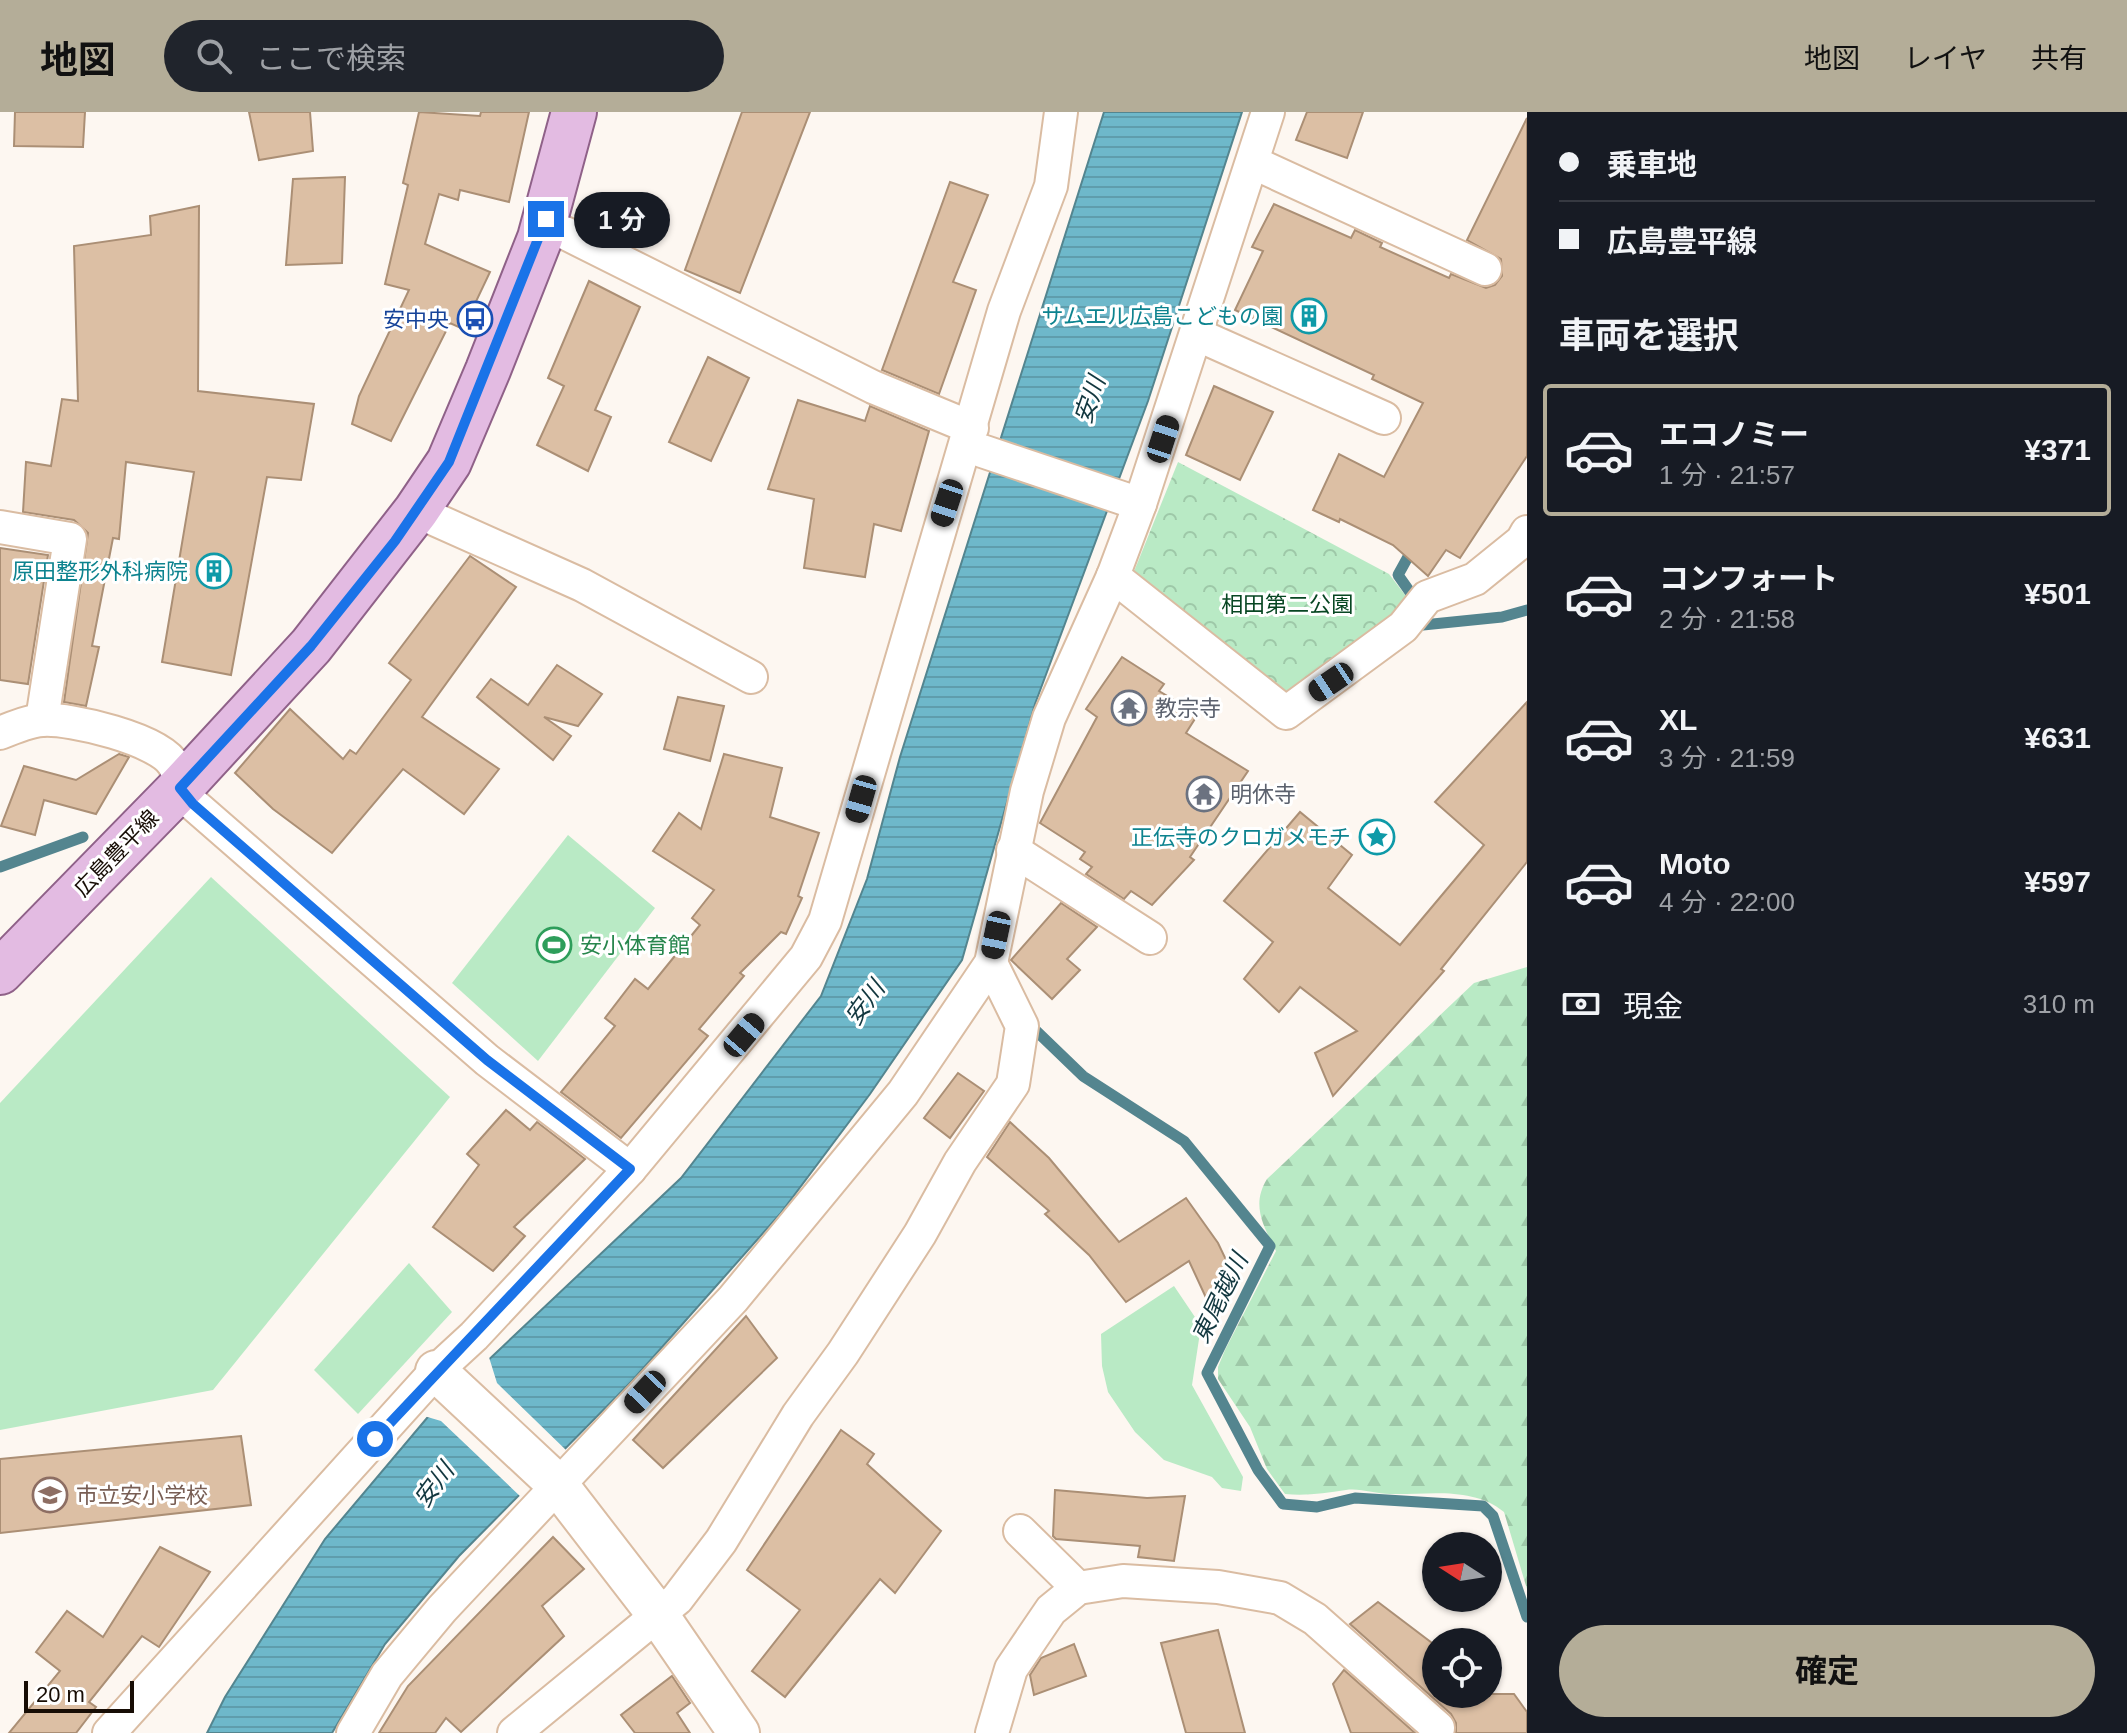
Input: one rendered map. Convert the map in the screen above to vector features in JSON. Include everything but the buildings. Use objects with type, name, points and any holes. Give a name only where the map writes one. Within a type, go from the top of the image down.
[{"type":"main road","name":"広島豊平線","points":[[0,972],[180,788],[311,646],[416,511],[449,462],[517,297],[552,200],[574,112]]},
{"type":"street","points":[[109,1733],[447,1381],[474,1336],[630,1169],[782,990],[806,957],[825,921],[939,529],[1002,376],[1004,311],[1051,186],[1061,112]]},
{"type":"street","points":[[353,1733],[387,1675],[442,1609],[743,1287],[903,1093],[991,963],[1013,850],[1049,718],[1113,576],[1140,504],[1198,335],[1268,112]]},
{"type":"street","points":[[1254,163],[1485,269]]},
{"type":"street","points":[[565,233],[977,440],[1140,504]]},
{"type":"street","points":[[1198,335],[1384,418]]},
{"type":"street","points":[[416,511],[582,585],[751,677]]},
{"type":"street","points":[[0,527],[70,539],[42,720]]},
{"type":"street","points":[[1113,576],[1286,713],[1403,627],[1427,597],[1475,579],[1522,541],[1527,532]]},
{"type":"street","points":[[0,733],[42,720],[111,730],[158,752],[174,764],[180,788],[193,804],[487,1060],[630,1169]]},
{"type":"street","points":[[1013,850],[1150,938]]},
{"type":"street","points":[[514,1733],[677,1599],[721,1541],[798,1415],[843,1353],[920,1234],[960,1162],[1013,1084],[1022,1026],[991,963]]},
{"type":"street","points":[[447,1381],[557,1484],[658,1615],[739,1733]]},
{"type":"street","points":[[1020,1531],[1078,1588]]},
{"type":"street","points":[[992,1733],[1017,1658],[1051,1610],[1078,1588],[1123,1581],[1218,1587],[1280,1598],[1315,1619],[1438,1728]]},
{"type":"green space","name":"相田第二公園","points":[[1178,462],[1389,574],[1409,600],[1398,620],[1286,702],[1133,574]]},
{"type":"green space","name":"安小体育館","points":[[568,835],[655,908],[538,1061],[452,983]]},
{"type":"green space","points":[[211,877],[450,1097],[213,1390],[0,1430],[0,1103]]},
{"type":"green space","points":[[1527,967],[1527,1589],[1504,1512],[1478,1498],[1351,1490],[1285,1494],[1267,1469],[1250,1427],[1218,1379],[1218,1367],[1276,1251],[1263,1224],[1259,1206],[1267,1179],[1474,983]]},
{"type":"green space","points":[[409,1263],[452,1312],[358,1414],[314,1370]]},
{"type":"green space","points":[[1174,1286],[1201,1326],[1192,1385],[1243,1477],[1241,1491],[1222,1488],[1212,1477],[1164,1460],[1135,1432],[1108,1392],[1102,1366],[1101,1334]]},
{"type":"water","name":"安川","points":[[1104,112],[1242,112],[1148,401],[1035,704],[962,960],[870,1094],[780,1214],[632,1381],[459,1556],[385,1644],[332,1733],[207,1733],[225,1697],[325,1539],[427,1418],[681,1178],[821,996],[867,879],[900,757]]},
{"type":"pier","points":[[488,1354],[497,1383],[568,1452],[522,1498],[441,1421],[424,1416]]},
{"type":"waterway","points":[[1414,546],[1398,575],[1417,602]]},
{"type":"waterway","points":[[1413,626],[1502,617],[1527,610]]},
{"type":"waterway","points":[[0,867],[83,837]]},
{"type":"waterway","name":"東尾越川","points":[[1028,1023],[1083,1076],[1184,1141],[1270,1246],[1207,1373],[1258,1470],[1283,1504],[1317,1507],[1355,1498],[1483,1506],[1493,1516],[1527,1617]]},
{"type":"place","name":"サムエル広島こどもの園","points":[[1309,316]]},
{"type":"place","name":"安中央","points":[[475,319]]},
{"type":"place","name":"原田整形外科病院","points":[[214,571]]},
{"type":"place","name":"教宗寺","points":[[1129,708]]},
{"type":"place","name":"明休寺","points":[[1204,794]]},
{"type":"place","name":"正伝寺のクロガメモチ","points":[[1377,837]]},
{"type":"place","name":"安小体育館","points":[[554,945]]},
{"type":"place","name":"市立安小学校","points":[[50,1495]]},
{"type":"route","points":[[375,1439],[630,1169],[487,1060],[193,804],[180,788],[311,646],[395,541],[449,462],[546,219]]}]
